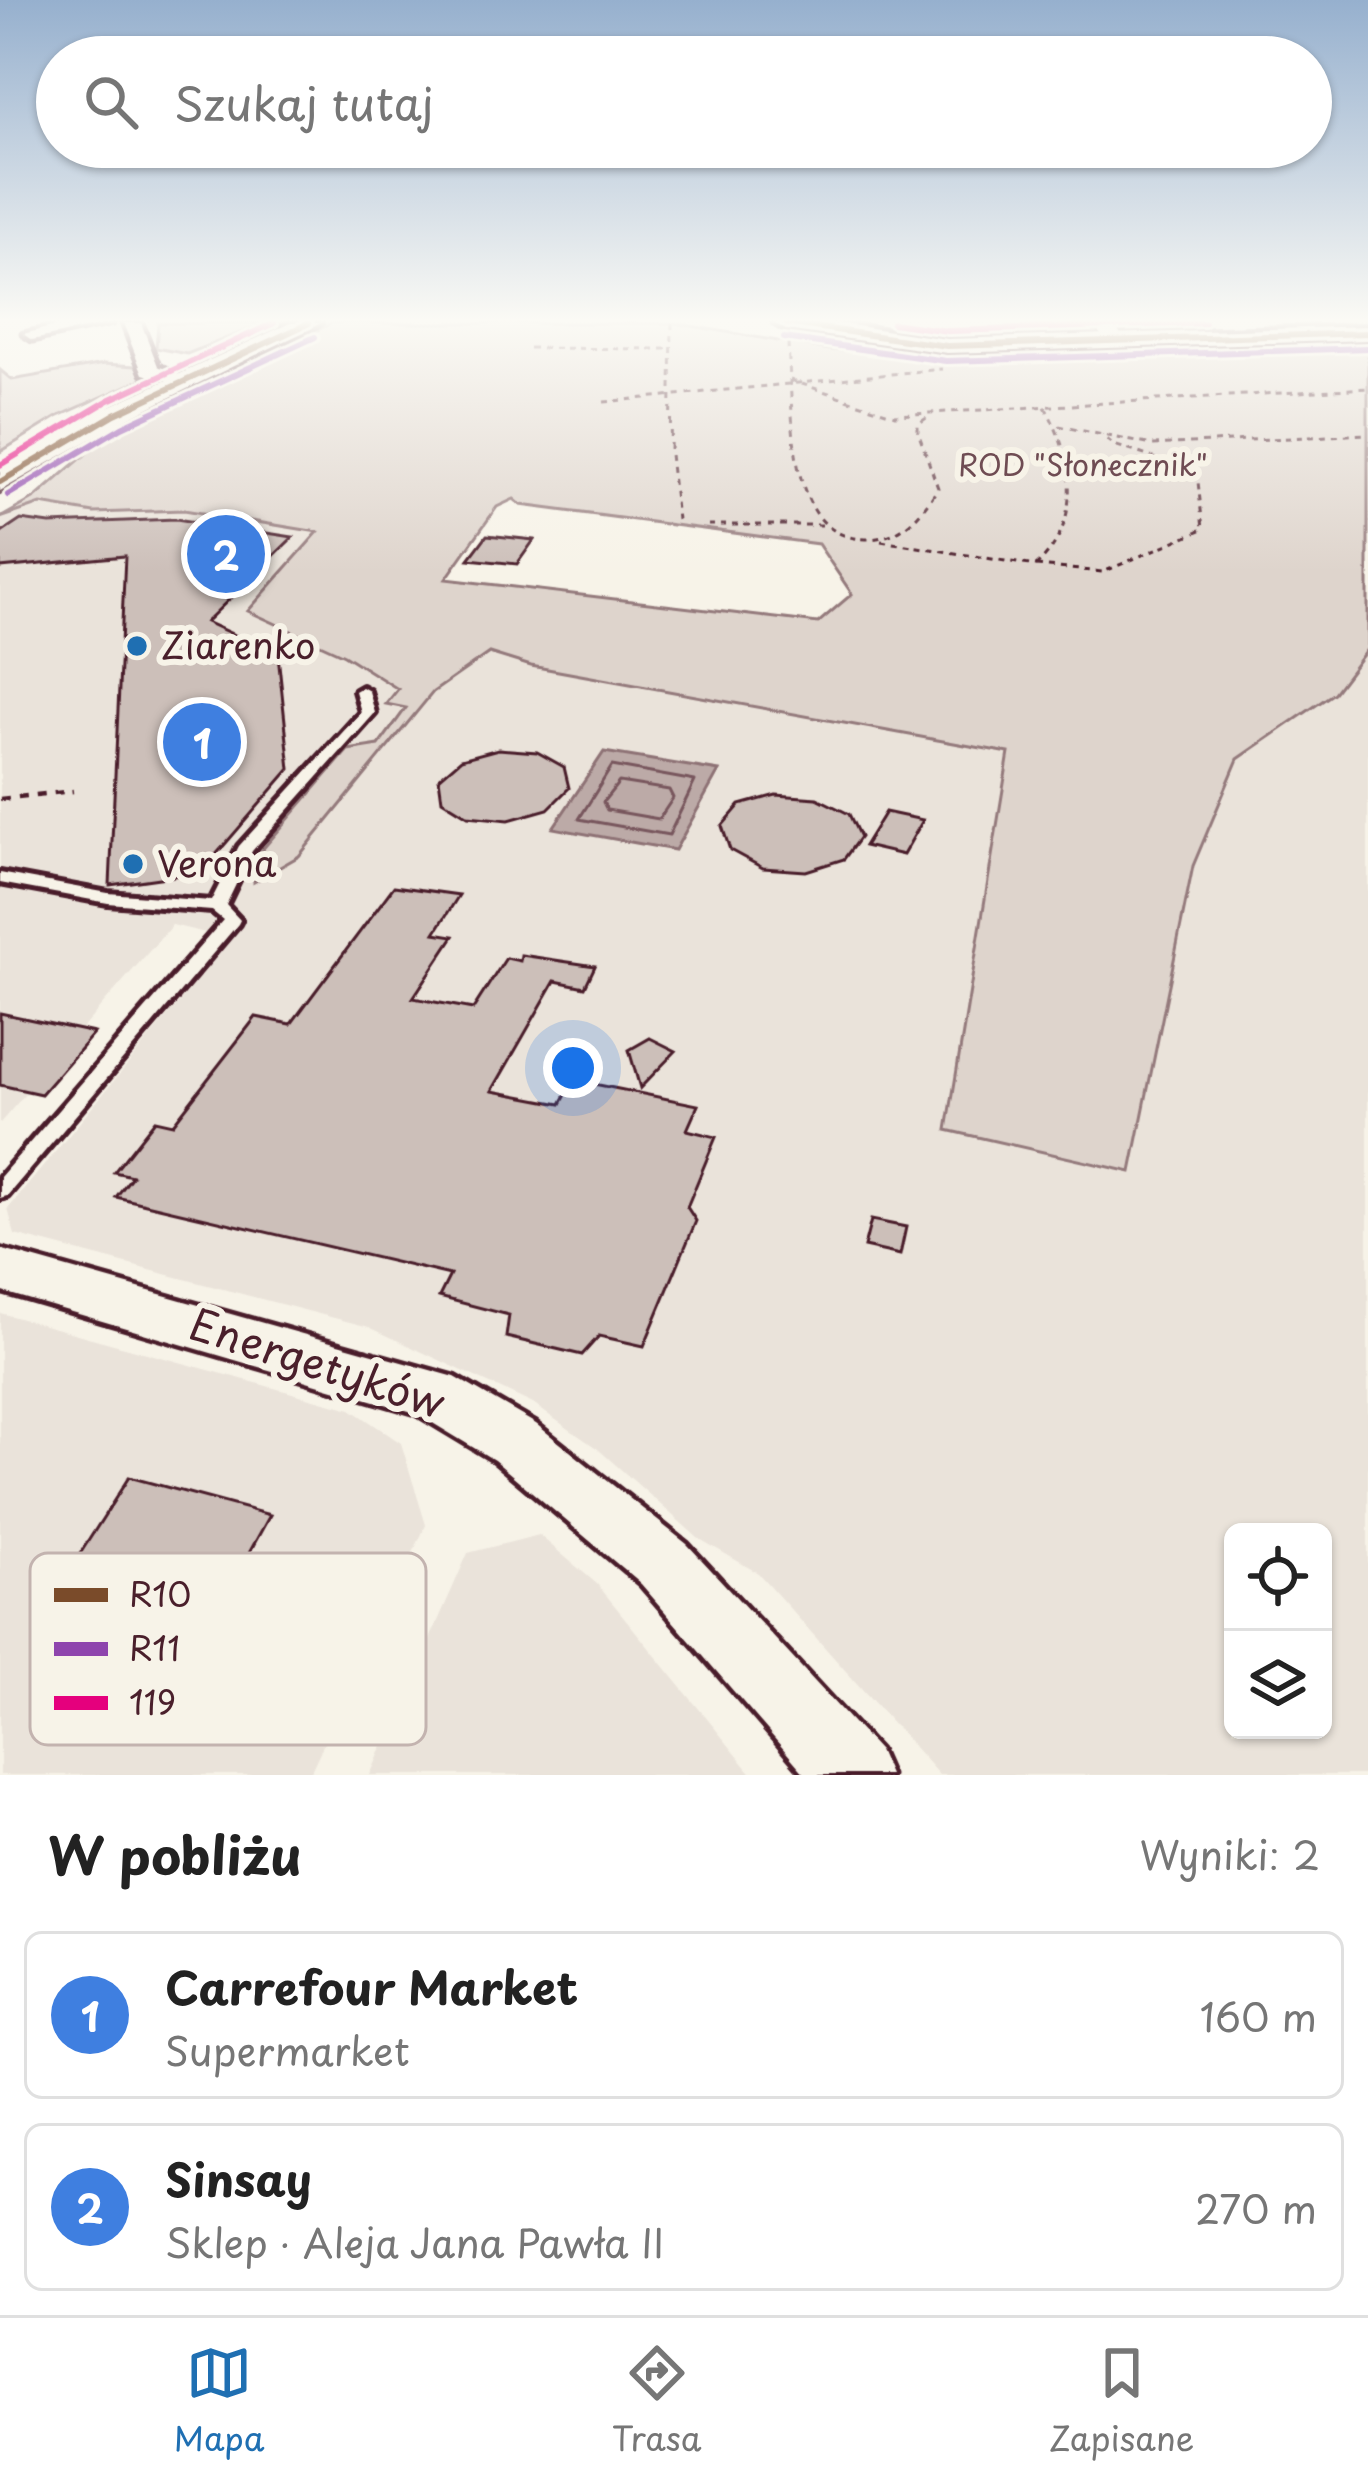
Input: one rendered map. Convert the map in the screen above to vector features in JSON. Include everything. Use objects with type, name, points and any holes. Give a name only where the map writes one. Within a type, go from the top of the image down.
[{"type":"street","points":[[3,478],[136,406]]},
{"type":"street","name":"Energetyków","points":[[0,1270],[434,1394],[515,1442],[664,1564],[853,1775]]},
{"type":"lane","points":[[218,906],[245,849],[368,713],[362,691]]},
{"type":"lane","points":[[0,878],[108,898],[218,906],[232,920],[0,1191]]},
{"type":"path","points":[[670,406],[677,520]]},
{"type":"path","points":[[793,406],[797,452],[822,525]]},
{"type":"path","points":[[868,406],[918,424]]},
{"type":"path","points":[[895,415],[1033,406]]},
{"type":"path","points":[[1036,566],[1047,559],[1069,516],[1071,494],[1059,426],[1045,406]]},
{"type":"path","points":[[918,424],[938,413]]},
{"type":"path","points":[[872,540],[910,525],[938,488],[918,424]]},
{"type":"path","points":[[1059,426],[1151,445],[1368,434]]},
{"type":"path","points":[[708,525],[822,525],[834,533],[872,540],[1103,572],[1202,529],[1197,472],[1114,445],[1102,435]]},
{"type":"path","points":[[0,799],[74,790]]},
{"type":"shaded area","points":[[35,498],[188,504],[343,526],[433,692],[489,653],[531,666],[1009,753],[948,1130],[1130,1171],[1193,866],[1238,759],[1334,693],[1368,648],[1368,1775],[939,1775],[758,1573],[698,1538],[598,1449],[533,1404],[369,1327],[15,1235],[8,1209],[231,939],[172,925],[0,1123],[0,518]]},
{"type":"shaded area","points":[[0,1313],[351,1409],[401,1443],[426,1525],[413,1553],[30,1553],[30,1745],[323,1745],[309,1775],[0,1775]]},
{"type":"shaded area","points":[[539,1535],[597,1584],[753,1775],[370,1775],[383,1745],[426,1745],[426,1648],[468,1553]]},
{"type":"green space","points":[[0,406],[82,406],[57,417],[0,452]]},
{"type":"green space","name":"ROD \"Słonecznik\"","points":[[163,406],[1368,406],[1368,648],[1334,693],[1238,759],[1193,866],[1131,1172],[947,1130],[1009,753],[531,666],[489,653],[433,692],[299,856],[254,882],[254,859],[348,750],[379,745],[406,708],[386,704],[398,689],[344,655],[248,611],[318,532],[184,510],[94,513],[41,504],[0,518],[35,498],[114,430]],"holes":[[[514,499],[521,505],[818,544],[852,594],[818,623],[446,579],[497,507]]]},
{"type":"water","points":[[604,752],[719,771],[675,850],[553,828]]},
{"type":"building","points":[[176,519],[293,537],[206,622],[278,655],[290,769],[201,872],[110,885],[125,556],[0,568],[0,534],[21,520],[50,524]]},
{"type":"building","points":[[487,535],[534,540],[517,564],[469,559]]},
{"type":"building","points":[[498,749],[537,752],[564,767],[569,788],[548,809],[509,820],[468,816],[442,800],[439,778],[461,759]]},
{"type":"building","points":[[776,795],[817,798],[849,814],[860,837],[844,859],[806,871],[763,868],[730,850],[722,826],[740,805]]},
{"type":"building","points":[[885,812],[923,820],[903,855],[864,846]]},
{"type":"building","points":[[394,886],[459,895],[435,933],[454,936],[413,998],[473,1009],[506,958],[520,961],[521,955],[595,966],[585,987],[555,981],[492,1091],[561,1104],[574,1080],[698,1105],[687,1130],[716,1137],[687,1207],[696,1221],[644,1346],[599,1336],[582,1355],[506,1337],[509,1315],[439,1297],[450,1275],[116,1197],[132,1176],[114,1172],[155,1120],[173,1124],[256,1017],[291,1024]]},
{"type":"building","points":[[0,1013],[94,1033],[41,1094],[0,1085]]},
{"type":"building","points":[[650,1038],[676,1051],[640,1088],[629,1050]]},
{"type":"building","points":[[871,1220],[906,1227],[900,1255],[864,1247]]},
{"type":"building","points":[[129,1477],[270,1515],[249,1553],[81,1553]]},
{"type":"transit line","name":"119","points":[[0,465],[99,406]]},
{"type":"transit line","name":"R10","points":[[0,482],[132,406]]},
{"type":"transit line","name":"R11","points":[[8,495],[122,427],[167,406]]},
{"type":"place","name":"Sinsay","points":[[226,554]]},
{"type":"place","name":"Ziarenko","points":[[137,646]]},
{"type":"place","name":"Carrefour Market","points":[[202,742]]},
{"type":"place","name":"Verona","points":[[133,864]]}]
